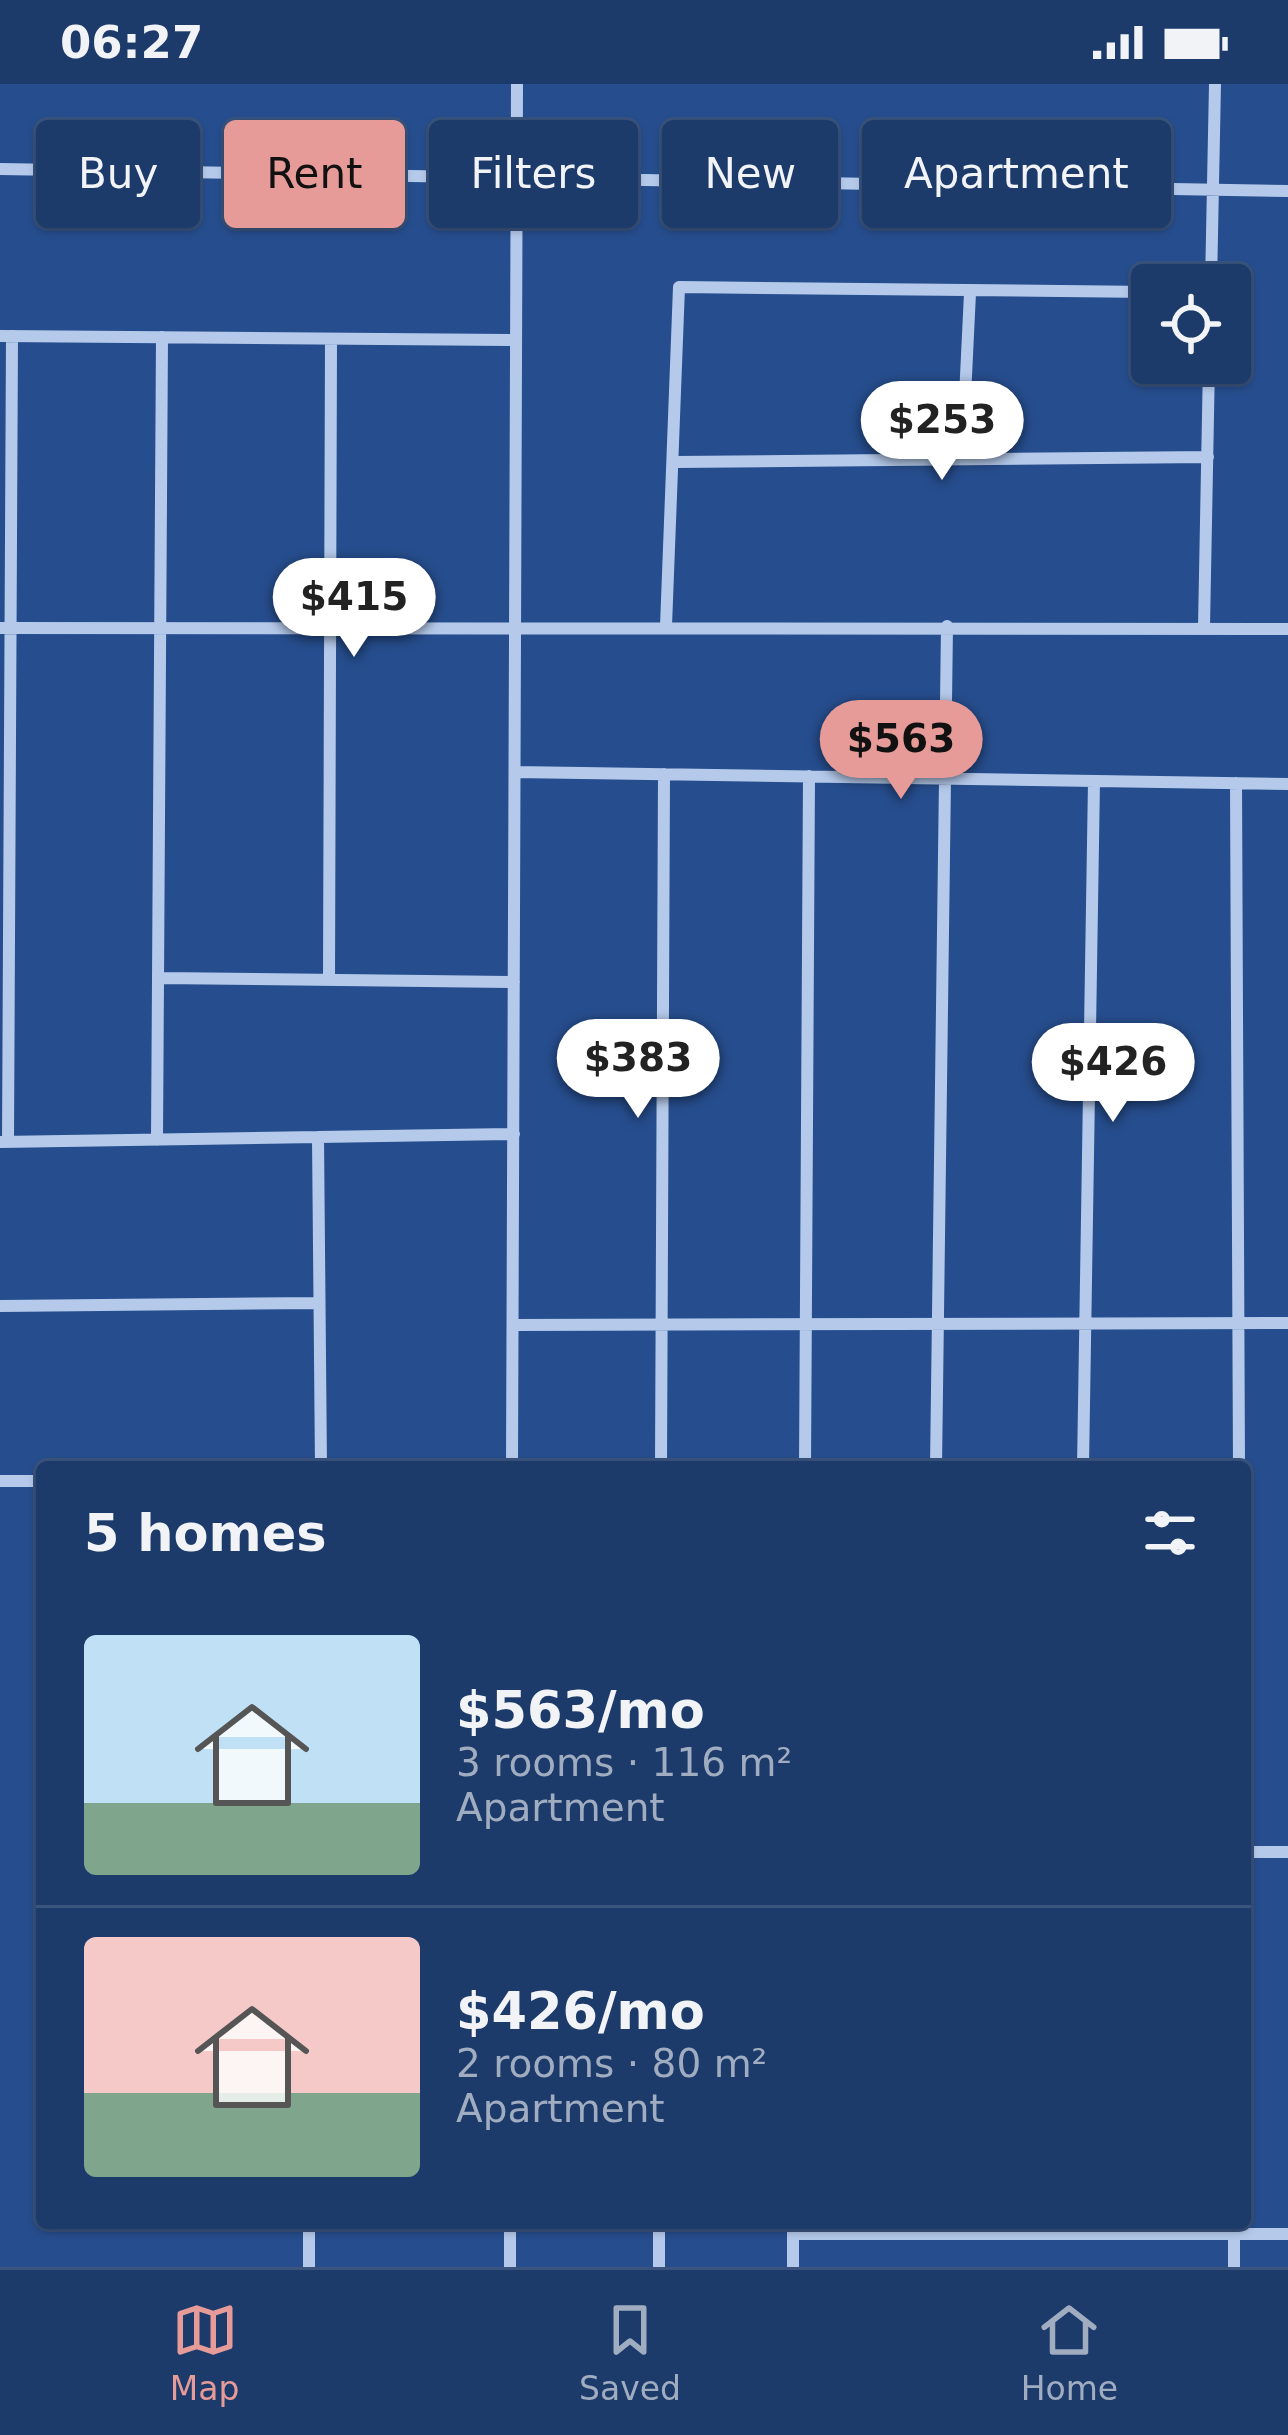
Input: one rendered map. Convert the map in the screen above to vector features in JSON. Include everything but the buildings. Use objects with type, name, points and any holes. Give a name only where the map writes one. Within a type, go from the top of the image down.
[{"type":"street","points":[[517,84],[517,120]]},
{"type":"street","points":[[1211,264],[1215,84]]},
{"type":"street","points":[[0,169],[429,175]]},
{"type":"street","points":[[638,179],[1288,191]]},
{"type":"street","points":[[512,1461],[517,228]]},
{"type":"street","points":[[666,626],[679,287],[1131,292]]},
{"type":"street","points":[[962,459],[970,292]]},
{"type":"street","points":[[514,1134],[4,1142],[5,628],[6,336],[516,340]]},
{"type":"street","points":[[157,1140],[162,337]]},
{"type":"street","points":[[329,980],[332,339]]},
{"type":"street","points":[[1204,627],[1209,384]]},
{"type":"street","points":[[675,462],[1208,457]]},
{"type":"street","points":[[936,1461],[947,626]]},
{"type":"street","points":[[5,628],[1288,629]]},
{"type":"street","points":[[515,772],[1288,784]]},
{"type":"street","points":[[661,1461],[664,774]]},
{"type":"street","points":[[805,1461],[809,776]]},
{"type":"street","points":[[1083,1461],[1094,781]]},
{"type":"street","points":[[1236,783],[1239,1461]]},
{"type":"street","points":[[159,978],[514,982]]},
{"type":"street","points":[[318,1137],[321,1461]]},
{"type":"street","points":[[0,1306],[319,1304]]},
{"type":"street","points":[[513,1325],[1288,1322]]},
{"type":"street","points":[[0,1481],[36,1481]]},
{"type":"street","points":[[1251,1852],[1288,1852]]},
{"type":"street","points":[[309,2229],[309,2267]]},
{"type":"street","points":[[510,2229],[510,2267]]},
{"type":"street","points":[[658,2267],[659,2229]]},
{"type":"street","points":[[793,2229],[793,2267]]},
{"type":"street","points":[[1234,2229],[1234,2267]]},
{"type":"street","points":[[1243,2229],[1288,2234]]}]
